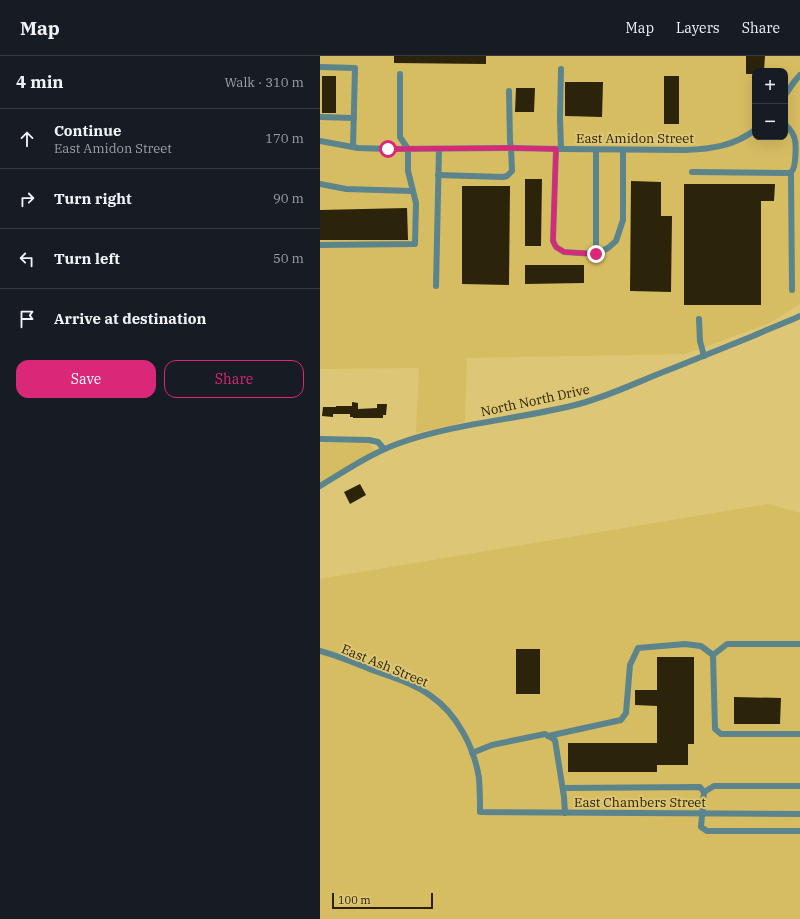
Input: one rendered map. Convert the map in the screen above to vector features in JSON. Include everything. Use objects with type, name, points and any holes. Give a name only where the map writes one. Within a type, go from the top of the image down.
[{"type":"street","points":[[320,67],[355,68],[353,147]]},
{"type":"street","points":[[561,68],[559,149],[553,241],[556,247],[564,252],[596,254],[608,248],[616,241],[623,220],[622,150]]},
{"type":"street","points":[[320,245],[415,244],[416,202],[408,171],[408,149],[400,137],[400,74]]},
{"type":"street","points":[[788,91],[800,75]]},
{"type":"street","points":[[438,175],[503,177],[507,176],[512,171],[509,91]]},
{"type":"street","points":[[320,117],[354,118]]},
{"type":"street","points":[[788,128],[795,141],[795,166],[791,172],[792,290]]},
{"type":"street","name":"East Amidon Street","points":[[320,141],[369,149],[511,148],[686,150],[723,146],[740,140],[752,132]]},
{"type":"street","points":[[436,286],[439,149]]},
{"type":"street","points":[[596,150],[596,254]]},
{"type":"street","points":[[692,172],[791,172]]},
{"type":"street","points":[[320,184],[346,189],[412,191]]},
{"type":"street","name":"North North Drive","points":[[320,486],[384,449],[398,444],[432,433],[550,411],[593,400],[800,316]]},
{"type":"street","points":[[699,318],[699,334],[704,356]]},
{"type":"street","points":[[320,439],[369,440],[378,442],[384,449]]},
{"type":"street","points":[[548,736],[621,720],[626,713],[630,666],[638,648],[685,644],[701,646],[713,655]]},
{"type":"street","points":[[713,655],[727,644],[800,644]]},
{"type":"street","name":"East Ash Street","points":[[320,651],[396,678],[430,695],[450,713],[464,735],[476,763],[479,780],[480,812]]},
{"type":"street","points":[[713,655],[715,730],[722,734],[800,734]]},
{"type":"street","points":[[472,753],[492,745],[544,734],[555,740],[563,788],[565,813]]},
{"type":"street","points":[[704,792],[714,786],[800,786]]},
{"type":"street","points":[[563,788],[700,787],[704,792],[701,827],[707,831],[800,831]]},
{"type":"street","name":"East Chambers Street","points":[[480,812],[800,814]]},
{"type":"shaded area","points":[[320,56],[800,56],[800,304],[770,323],[686,354],[467,358],[465,422],[416,433],[419,368],[320,369]]},
{"type":"shaded area","points":[[320,443],[369,443],[375,451],[320,483]]},
{"type":"shaded area","points":[[768,504],[800,513],[800,919],[320,919],[320,579]]},
{"type":"building","points":[[394,56],[486,56],[486,64],[394,63]]},
{"type":"building","points":[[746,56],[765,56],[764,68],[752,68],[752,74],[746,74]]},
{"type":"building","points":[[322,76],[336,76],[336,113],[322,113]]},
{"type":"building","points":[[664,76],[679,76],[679,124],[664,124]]},
{"type":"building","points":[[565,82],[603,82],[602,117],[565,116]]},
{"type":"building","points":[[516,88],[535,88],[534,112],[515,112]]},
{"type":"building","points":[[525,179],[542,179],[541,246],[525,246]]},
{"type":"building","points":[[631,181],[661,182],[661,216],[672,216],[671,292],[630,291]]},
{"type":"building","points":[[684,184],[775,184],[774,201],[761,201],[761,305],[684,305]]},
{"type":"building","points":[[462,186],[510,186],[509,285],[462,284]]},
{"type":"building","points":[[407,208],[408,240],[320,240],[320,210]]},
{"type":"building","points":[[525,265],[584,265],[584,283],[525,284]]},
{"type":"building","points":[[352,402],[358,403],[358,409],[377,408],[377,404],[387,404],[386,415],[383,415],[383,418],[353,418],[350,417],[350,414],[333,414],[333,417],[322,416],[323,407],[352,406]]},
{"type":"building","points":[[360,484],[366,495],[350,504],[344,492]]},
{"type":"building","points":[[516,649],[540,649],[540,694],[516,694]]},
{"type":"building","points":[[657,657],[694,657],[694,744],[688,744],[688,765],[657,765],[657,772],[568,772],[568,743],[657,743],[657,706],[635,705],[635,690],[657,690]]},
{"type":"building","points":[[734,697],[781,698],[780,724],[734,724]]},
{"type":"route","points":[[388,149],[556,149],[553,241],[556,247],[564,252],[596,254]]}]
